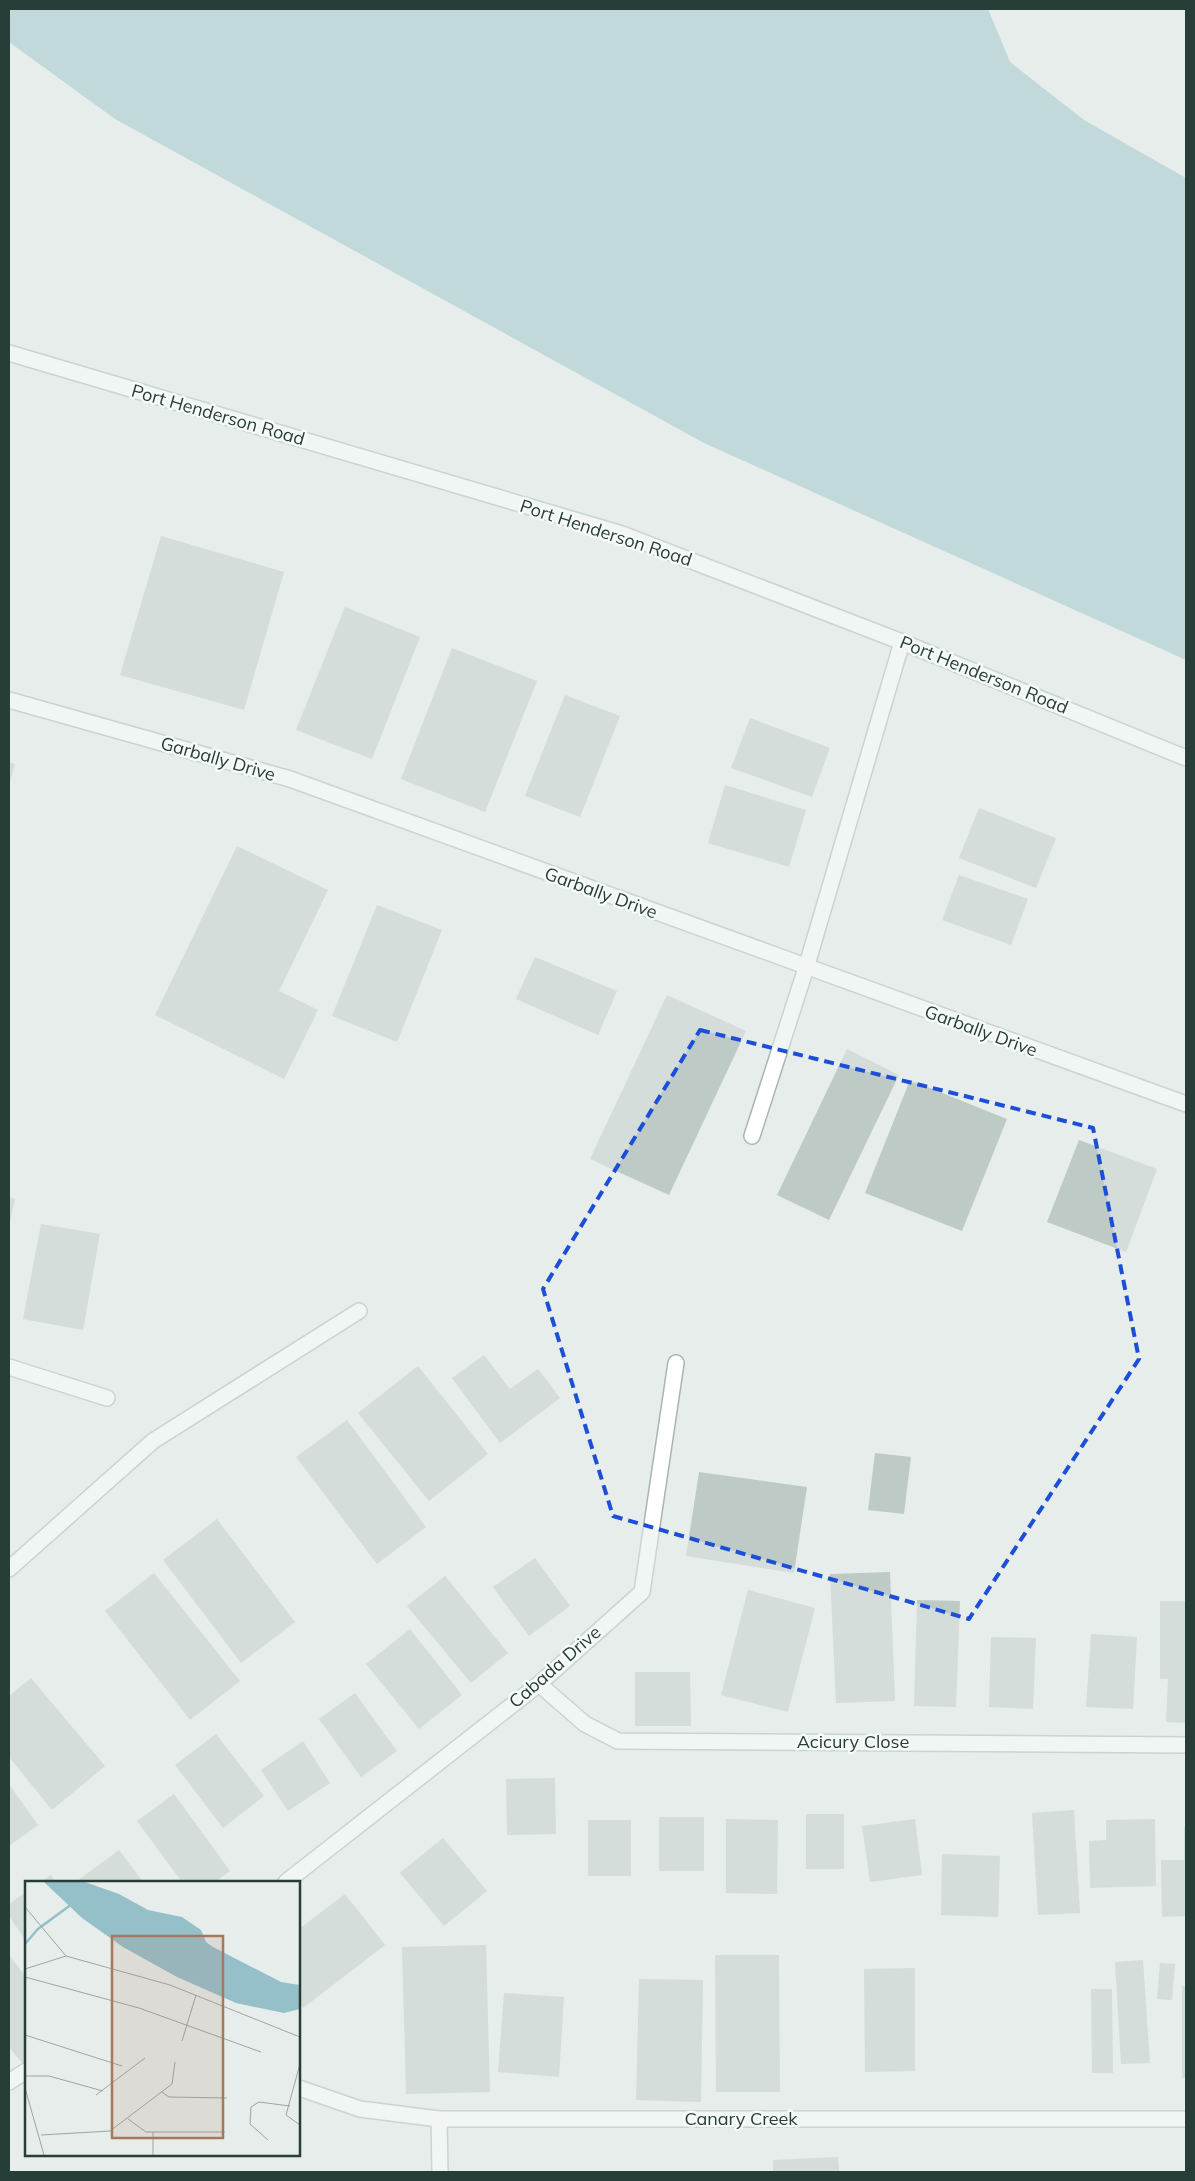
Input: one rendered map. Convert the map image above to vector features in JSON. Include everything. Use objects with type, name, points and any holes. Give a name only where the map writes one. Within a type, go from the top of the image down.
[{"type":"street","name":"Port Henderson Road","points":[[9,353],[622,534],[902,642],[1186,758]]},
{"type":"street","points":[[752,1136],[806,968],[902,642]]},
{"type":"street","name":"Garbally Drive","points":[[9,700],[290,779],[806,968],[1186,1104]]},
{"type":"street","points":[[9,1569],[152,1441],[359,1311]]},
{"type":"street","name":"Cabada Drive","points":[[287,1881],[539,1684],[642,1592],[676,1363]]},
{"type":"street","points":[[9,1367],[107,1398]]},
{"type":"street","name":"Acicury Close","points":[[539,1684],[584,1724],[618,1741],[1186,1745]]},
{"type":"street","points":[[9,2082],[25,2071]]},
{"type":"street","name":"Canary Creek","points":[[300,2088],[360,2109],[439,2119],[1186,2119]]},
{"type":"street","points":[[439,2119],[440,2172]]},
{"type":"highlighted area","points":[[700,1030],[1093,1128],[1139,1359],[969,1619],[613,1516],[543,1289]]},
{"type":"water","points":[[9,9],[988,9],[1010,62],[1084,120],[1186,178],[1186,660],[704,443],[115,119],[9,42]]},
{"type":"building","points":[[161,536],[284,572],[244,710],[120,675]]},
{"type":"building","points":[[345,607],[420,637],[372,759],[296,730]]},
{"type":"building","points":[[452,648],[537,681],[485,812],[401,779]]},
{"type":"building","points":[[565,695],[620,716],[580,817],[525,796]]},
{"type":"building","points":[[750,718],[830,748],[812,797],[731,768]]},
{"type":"building","points":[[9,762],[15,764],[9,785]]},
{"type":"building","points":[[725,785],[806,810],[789,867],[708,843]]},
{"type":"building","points":[[979,808],[1056,838],[1036,888],[959,858]]},
{"type":"building","points":[[237,846],[328,890],[279,991],[318,1010],[284,1079],[155,1015]]},
{"type":"building","points":[[959,875],[1028,899],[1011,945],[942,920]]},
{"type":"building","points":[[377,905],[442,930],[397,1042],[332,1016]]},
{"type":"building","points":[[535,957],[617,991],[598,1035],[516,999]]},
{"type":"building","points":[[667,995],[746,1031],[669,1195],[590,1159]]},
{"type":"building","points":[[847,1049],[899,1075],[829,1220],[777,1195]]},
{"type":"building","points":[[910,1080],[1007,1119],[962,1231],[865,1193]]},
{"type":"building","points":[[1079,1140],[1157,1169],[1126,1252],[1047,1222]]},
{"type":"building","points":[[9,1197],[15,1199],[10,1222],[9,1222]]},
{"type":"building","points":[[41,1224],[100,1234],[83,1330],[23,1319]]},
{"type":"building","points":[[484,1355],[510,1389],[538,1369],[560,1398],[500,1443],[452,1378]]},
{"type":"building","points":[[418,1366],[488,1454],[429,1501],[358,1413]]},
{"type":"building","points":[[347,1420],[426,1527],[377,1564],[296,1457]]},
{"type":"building","points":[[875,1453],[911,1457],[904,1514],[868,1510]]},
{"type":"building","points":[[699,1472],[807,1487],[794,1573],[686,1556]]},
{"type":"building","points":[[217,1519],[295,1622],[241,1663],[163,1560]]},
{"type":"building","points":[[535,1558],[570,1606],[529,1636],[493,1587]]},
{"type":"building","points":[[890,1572],[895,1701],[836,1703],[830,1574]]},
{"type":"building","points":[[154,1573],[240,1681],[190,1720],[105,1611]]},
{"type":"building","points":[[445,1576],[508,1653],[471,1683],[407,1606]]},
{"type":"building","points":[[748,1590],[815,1608],[788,1712],[721,1695]]},
{"type":"building","points":[[917,1600],[960,1601],[956,1707],[914,1706]]},
{"type":"building","points":[[1160,1601],[1186,1601],[1186,1723],[1166,1722],[1168,1679],[1160,1679]]},
{"type":"building","points":[[410,1629],[462,1695],[419,1729],[366,1664]]},
{"type":"building","points":[[1091,1634],[1137,1637],[1133,1709],[1086,1707]]},
{"type":"building","points":[[991,1637],[1036,1638],[1033,1709],[989,1707]]},
{"type":"building","points":[[635,1672],[690,1672],[691,1726],[635,1726]]},
{"type":"building","points":[[31,1678],[105,1766],[52,1810],[9,1757],[9,1696]]},
{"type":"building","points":[[355,1693],[397,1751],[361,1777],[319,1719]]},
{"type":"building","points":[[216,1734],[264,1796],[223,1828],[175,1765]]},
{"type":"building","points":[[303,1741],[330,1783],[288,1811],[261,1770]]},
{"type":"building","points":[[555,1778],[556,1834],[507,1835],[506,1779]]},
{"type":"building","points":[[9,1784],[38,1825],[9,1846]]},
{"type":"building","points":[[174,1794],[230,1871],[216,1881],[181,1881],[137,1821]]},
{"type":"building","points":[[1074,1810],[1080,1913],[1038,1915],[1032,1813]]},
{"type":"building","points":[[806,1814],[844,1814],[844,1869],[806,1869]]},
{"type":"building","points":[[659,1817],[704,1817],[704,1871],[659,1871]]},
{"type":"building","points":[[726,1819],[778,1820],[777,1894],[726,1893]]},
{"type":"building","points":[[915,1819],[922,1875],[870,1882],[862,1826]]},
{"type":"building","points":[[1155,1819],[1156,1886],[1090,1888],[1089,1841],[1106,1840],[1106,1820]]},
{"type":"building","points":[[588,1820],[631,1820],[631,1876],[588,1876]]},
{"type":"building","points":[[1184,1827],[1186,1827],[1186,1916],[1162,1917],[1161,1860],[1184,1860]]},
{"type":"building","points":[[443,1838],[487,1891],[444,1926],[400,1873]]},
{"type":"building","points":[[119,1850],[142,1881],[77,1881]]},
{"type":"building","points":[[942,1854],[1000,1856],[998,1917],[941,1915]]},
{"type":"building","points":[[51,1875],[55,1881],[42,1881]]},
{"type":"building","points":[[25,1893],[25,1940],[9,1916],[9,1904]]},
{"type":"building","points":[[345,1894],[385,1945],[303,2008],[300,2004],[300,1928]]},
{"type":"building","points":[[486,1945],[490,2092],[406,2094],[402,1947]]},
{"type":"building","points":[[9,1955],[25,1976],[25,2062],[23,2064],[9,2047]]},
{"type":"building","points":[[715,1955],[779,1955],[780,2092],[716,2092]]},
{"type":"building","points":[[1143,1960],[1150,2063],[1121,2064],[1115,1962]]},
{"type":"building","points":[[1160,1963],[1175,1964],[1172,2000],[1157,1999]]},
{"type":"building","points":[[915,1968],[915,2071],[865,2072],[864,1969]]},
{"type":"building","points":[[639,1979],[703,1980],[701,2102],[636,2100]]},
{"type":"building","points":[[1182,1986],[1186,1986],[1186,2078],[1182,2078]]},
{"type":"building","points":[[1091,1989],[1112,1989],[1113,2073],[1092,2073]]},
{"type":"building","points":[[504,1993],[564,1997],[559,2077],[498,2072]]},
{"type":"building","points":[[838,2157],[839,2172],[773,2172],[773,2160]]}]
